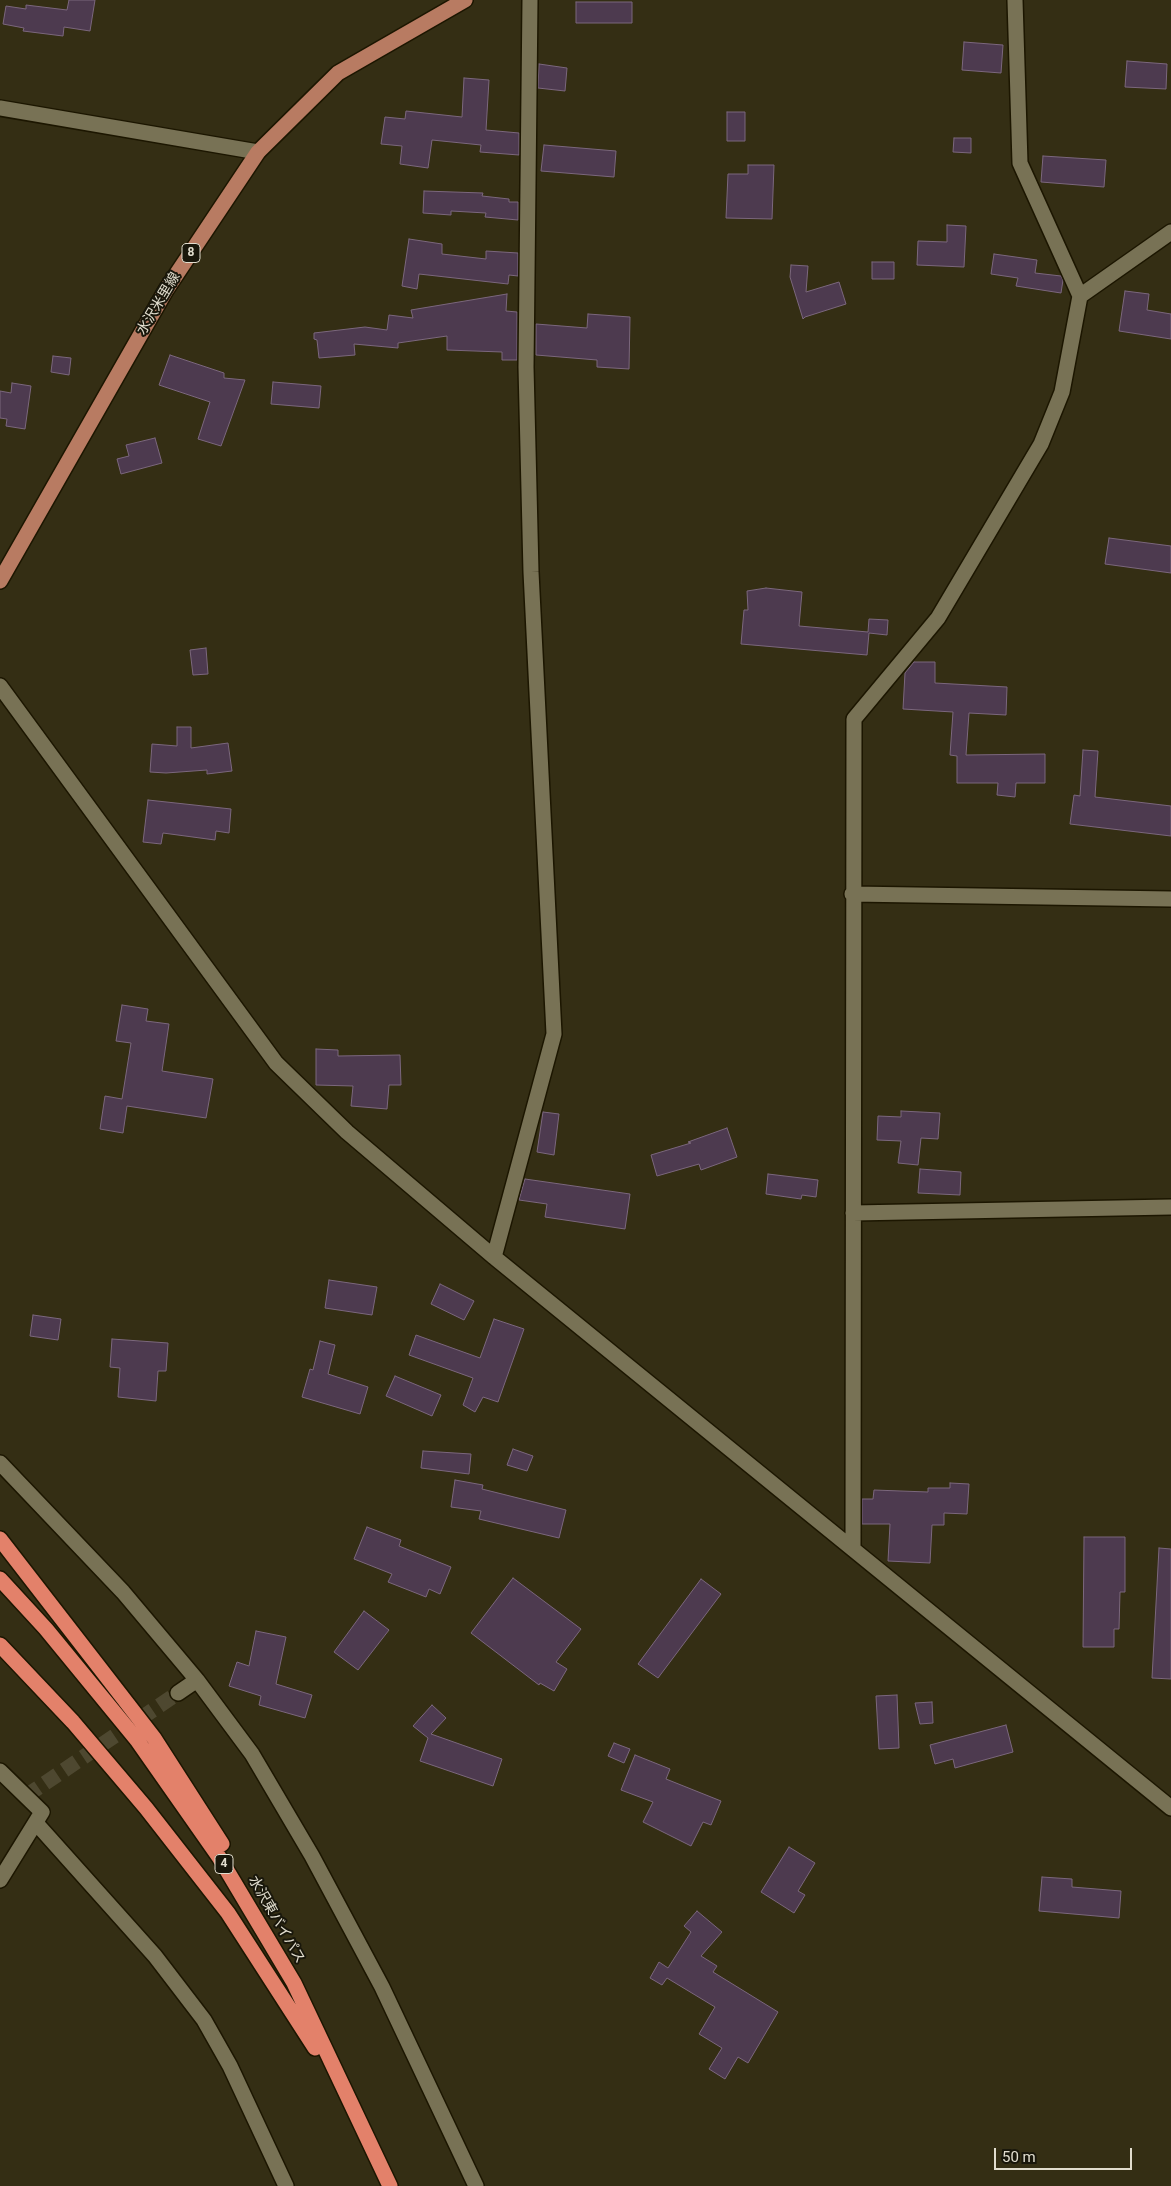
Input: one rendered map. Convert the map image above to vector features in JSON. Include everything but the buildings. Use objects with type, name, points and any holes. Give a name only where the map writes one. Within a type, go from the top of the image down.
[{"type":"highway","points":[[0,1538],[154,1738],[222,1843],[268,1922],[294,1983]]},
{"type":"highway","name":"水沢東バイパス","points":[[0,1579],[46,1629],[137,1740],[219,1856],[294,1983],[390,2186]]},
{"type":"highway","points":[[0,1645],[72,1722],[128,1787],[228,1913],[345,2093]]},
{"type":"main road","name":"水沢米里線","points":[[0,581],[166,290],[258,152],[338,72],[465,0]]},
{"type":"street","points":[[494,1257],[554,1034],[530,562],[526,366],[530,0]]},
{"type":"street","points":[[853,1547],[852,894],[854,719],[938,618],[1041,444],[1062,392],[1080,296],[1020,163],[1015,0]]},
{"type":"street","points":[[0,108],[258,152]]},
{"type":"street","points":[[1080,296],[1171,232]]},
{"type":"street","points":[[0,686],[276,1063],[347,1132],[494,1257],[853,1547],[1171,1808]]},
{"type":"street","points":[[852,894],[1171,899]]},
{"type":"street","points":[[853,1213],[1171,1206]]},
{"type":"street","points":[[0,1463],[123,1592],[197,1680],[252,1754],[312,1856],[382,1986],[476,2186]]},
{"type":"street","points":[[178,1693],[197,1680]]},
{"type":"street","points":[[0,1771],[42,1812],[0,1880]]},
{"type":"street","points":[[36,1823],[155,1956],[204,2020],[230,2066],[286,2186]]},
{"type":"tunnel","points":[[26,1796],[178,1693]]}]
